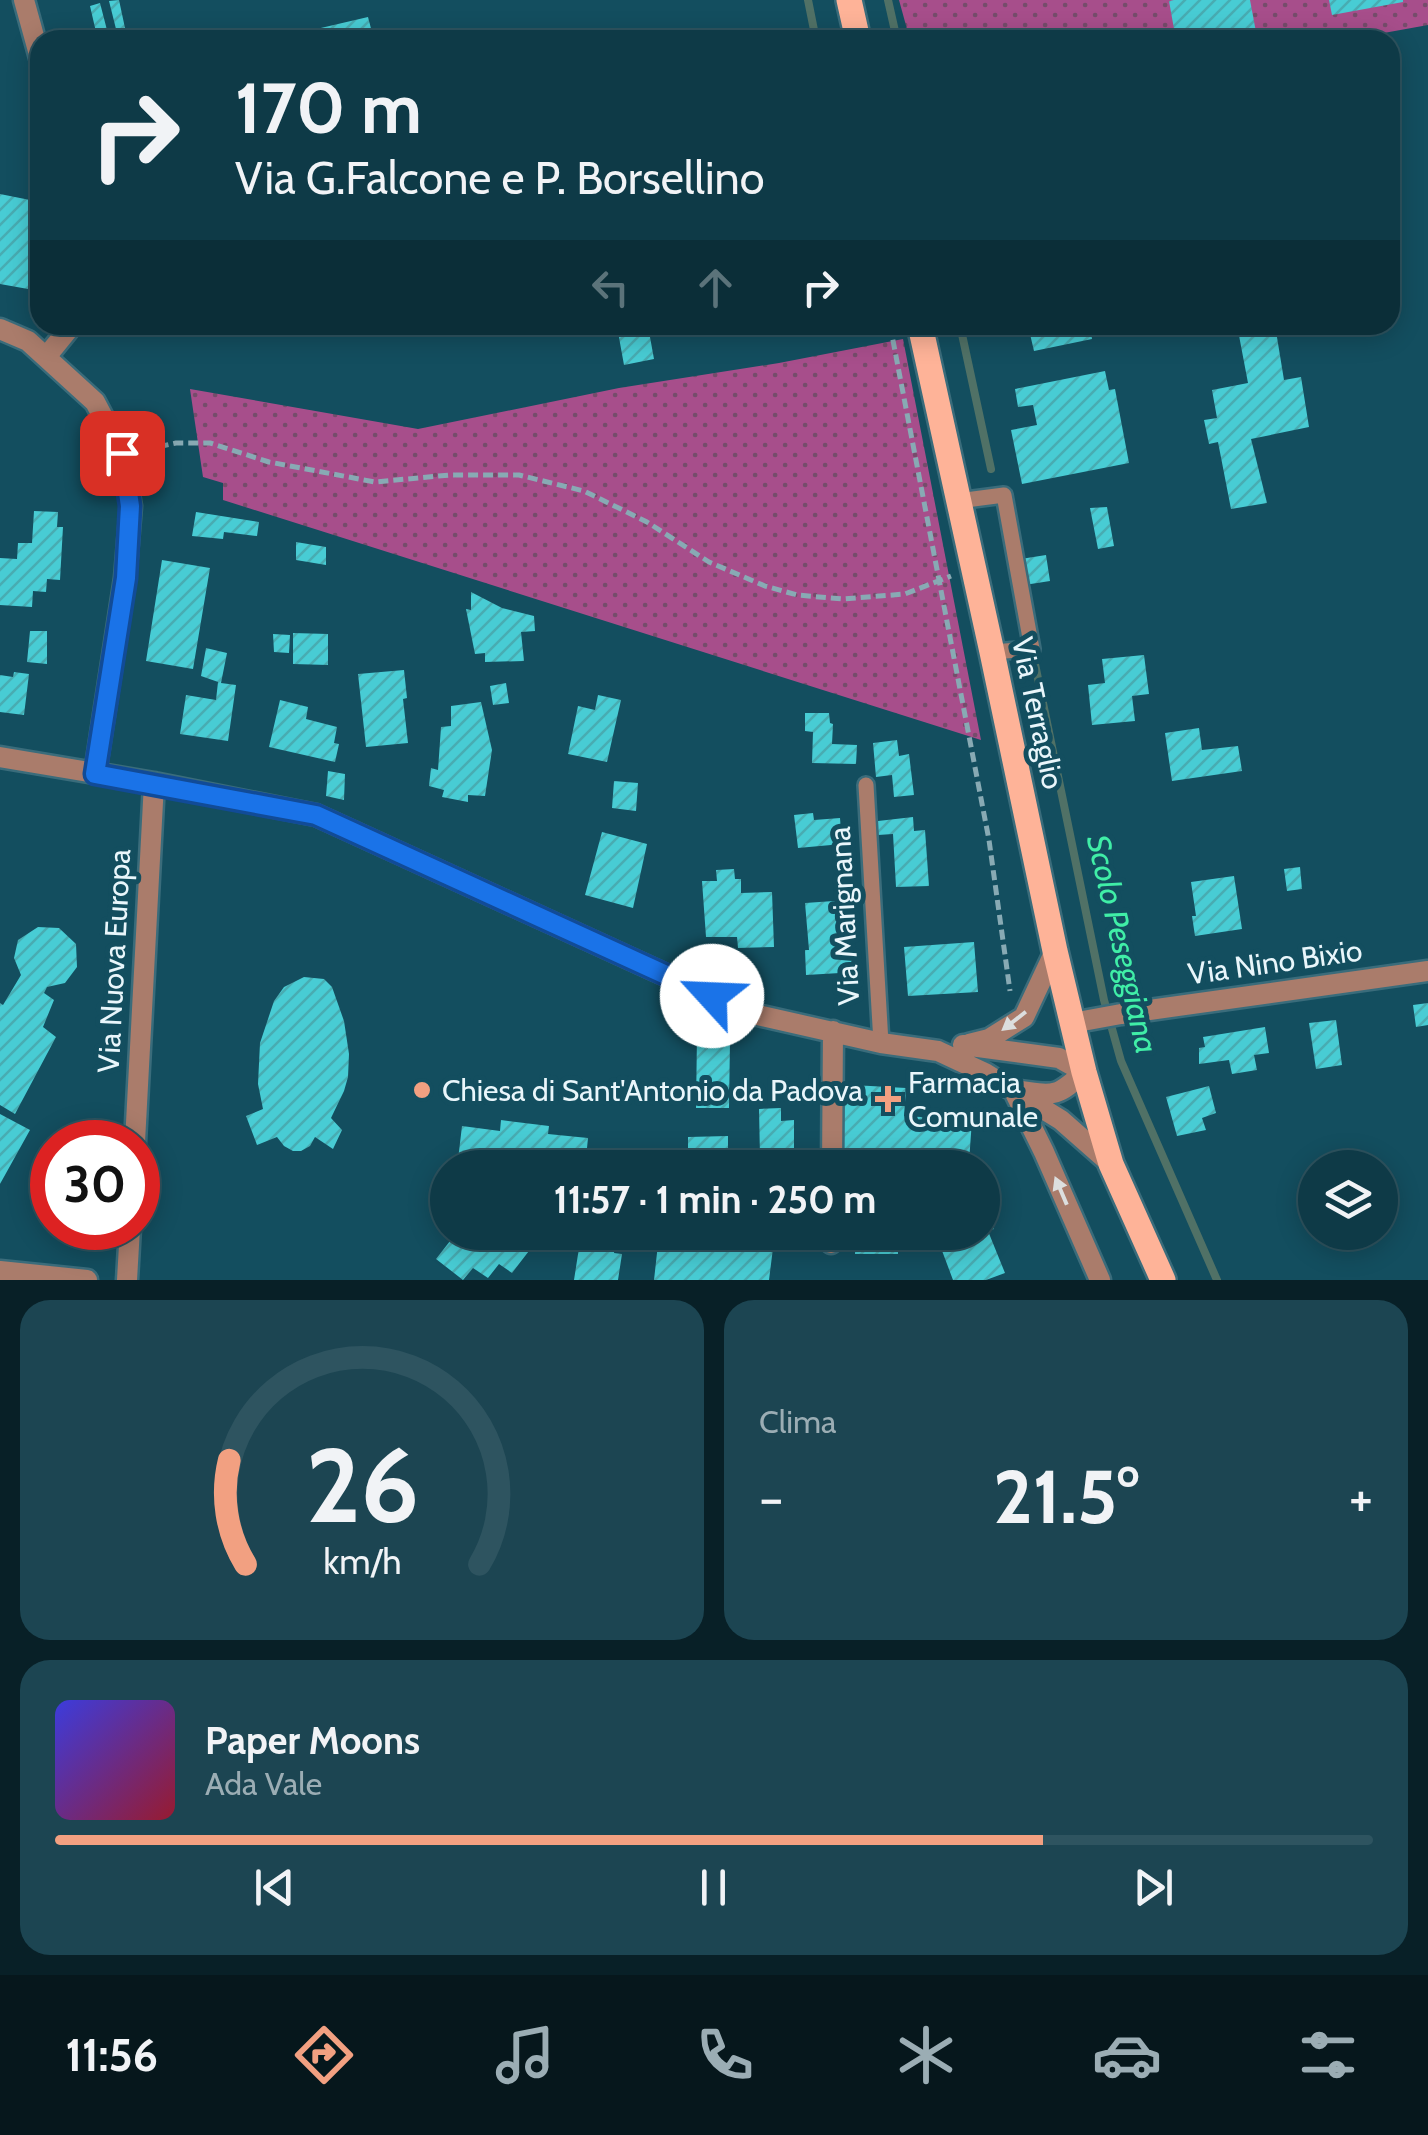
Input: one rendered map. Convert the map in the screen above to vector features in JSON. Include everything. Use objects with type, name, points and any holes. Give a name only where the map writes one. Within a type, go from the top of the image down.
[{"type":"main road","points":[[854,1],[857,30]]},
{"type":"main road","name":"Via Terraglio","points":[[922,335],[1054,951],[1083,1021],[1084,1072],[1111,1164],[1163,1280]]},
{"type":"street","points":[[24,0],[32,30]]},
{"type":"street","points":[[0,329],[28,341],[95,402],[122,453],[130,506],[126,578],[95,774]]},
{"type":"street","points":[[46,357],[64,335]]},
{"type":"street","name":"Via Marignana","points":[[0,758],[316,815],[748,1013],[938,1052],[985,1073],[1061,1120],[1111,1164]]},
{"type":"street","name":"Via Nuova Europa","points":[[135,1120],[154,783]]},
{"type":"street","points":[[1017,1022],[1024,1018],[1054,951]]},
{"type":"street","name":"Via Nino Bixio","points":[[1083,1021],[1428,971]]},
{"type":"street","name":"Via Marignana","points":[[938,1052],[989,1039],[1017,1022]]},
{"type":"street","name":"Via Marignana","points":[[832,1150],[833,1032]]},
{"type":"street","name":"Via Marignana","points":[[964,1045],[1059,1058],[1084,1072],[1062,1092],[1014,1090]]},
{"type":"street","points":[[1014,1090],[1100,1280]]},
{"type":"street","points":[[127,1280],[129,1250]]},
{"type":"street","points":[[0,1271],[87,1280]]},
{"type":"lane","points":[[958,501],[1004,495],[1032,650],[992,652]]},
{"type":"lane","name":"Via Marignana","points":[[866,785],[881,1043]]},
{"type":"path","points":[[892,335],[989,840],[1017,1022]]},
{"type":"path","points":[[122,453],[176,443],[210,443],[269,462],[375,482],[450,475],[519,475],[584,491],[646,522],[722,568],[796,595],[843,600],[905,594],[973,568]]},
{"type":"shaded area","points":[[899,0],[1428,0],[1428,25],[1400,30],[907,30]]},
{"type":"shaded area","points":[[903,339],[981,740],[223,500],[223,483],[203,477],[190,389],[418,429],[619,388]]},
{"type":"building","points":[[119,0],[125,28],[116,29],[109,1]]},
{"type":"building","points":[[1250,0],[1256,30],[1174,30],[1169,1]]},
{"type":"building","points":[[1329,0],[1403,0],[1403,2],[1332,15]]},
{"type":"building","points":[[100,3],[107,30],[96,30],[90,6]]},
{"type":"building","points":[[368,17],[371,30],[312,30]]},
{"type":"building","points":[[0,194],[30,200],[30,281],[28,289],[0,284]]},
{"type":"building","points":[[619,335],[650,335],[654,359],[624,365]]},
{"type":"building","points":[[1030,335],[1091,335],[1092,339],[1034,351]]},
{"type":"building","points":[[1239,335],[1277,335],[1284,380],[1301,377],[1309,427],[1251,439],[1267,503],[1231,509],[1218,442],[1209,444],[1204,420],[1217,418],[1212,390],[1248,383]]},
{"type":"building","points":[[1105,371],[1109,390],[1115,389],[1129,463],[1022,484],[1011,430],[1037,425],[1033,405],[1018,407],[1015,389]]},
{"type":"building","points":[[1107,507],[1114,546],[1098,549],[1090,508]]},
{"type":"building","points":[[34,511],[58,512],[57,527],[63,527],[60,580],[47,579],[46,592],[33,591],[32,607],[0,605],[0,558],[17,559],[18,543],[32,543]]},
{"type":"building","points":[[196,512],[259,522],[257,536],[224,532],[223,539],[192,536]]},
{"type":"building","points":[[296,542],[326,547],[326,565],[296,560]]},
{"type":"building","points":[[1046,555],[1050,581],[1018,586],[1014,560]]},
{"type":"building","points":[[162,560],[210,568],[193,669],[146,661]]},
{"type":"building","points":[[471,592],[502,608],[534,616],[535,631],[521,632],[524,661],[485,662],[485,653],[475,654],[466,609],[471,610]]},
{"type":"building","points":[[30,631],[47,631],[47,664],[27,662]]},
{"type":"building","points":[[293,633],[328,634],[328,665],[293,664]]},
{"type":"building","points":[[273,634],[290,635],[289,653],[274,652]]},
{"type":"building","points":[[206,648],[227,653],[221,683],[201,676]]},
{"type":"building","points":[[1144,655],[1149,694],[1132,696],[1135,721],[1092,725],[1088,685],[1105,683],[1102,659]]},
{"type":"building","points":[[404,670],[408,743],[366,747],[358,674]]},
{"type":"building","points":[[14,672],[29,674],[24,715],[0,712],[0,675],[13,677]]},
{"type":"building","points":[[218,682],[236,685],[228,741],[180,734],[186,695],[216,700]]},
{"type":"building","points":[[506,683],[509,703],[493,705],[490,686]]},
{"type":"building","points":[[598,695],[621,700],[607,762],[568,754],[578,706],[595,710]]},
{"type":"building","points":[[280,700],[308,707],[306,719],[337,727],[335,762],[269,747]]},
{"type":"building","points":[[481,702],[492,750],[485,796],[468,795],[468,802],[442,797],[444,790],[429,786],[431,768],[438,770],[441,727],[451,726],[451,706]]},
{"type":"building","points":[[805,713],[829,713],[832,744],[857,745],[856,764],[812,763],[813,732],[805,731]]},
{"type":"building","points":[[1199,728],[1202,750],[1238,746],[1242,771],[1172,781],[1165,733]]},
{"type":"building","points":[[897,740],[899,756],[909,754],[914,795],[894,797],[892,775],[876,777],[873,743]]},
{"type":"building","points":[[328,771],[345,774],[344,800],[326,796]]},
{"type":"building","points":[[614,781],[638,783],[636,811],[612,808]]},
{"type":"building","points":[[813,813],[814,820],[840,818],[842,844],[798,848],[794,815]]},
{"type":"building","points":[[913,817],[914,831],[925,830],[929,886],[896,887],[893,834],[878,835],[878,821]]},
{"type":"building","points":[[602,832],[647,844],[633,908],[585,895]]},
{"type":"building","points":[[1300,867],[1302,889],[1287,891],[1284,869]]},
{"type":"building","points":[[734,869],[735,879],[741,879],[741,893],[772,892],[774,947],[738,948],[737,937],[706,937],[702,881],[717,881],[716,870]]},
{"type":"building","points":[[1234,876],[1242,929],[1195,936],[1191,882]]},
{"type":"building","points":[[848,900],[857,972],[806,975],[805,950],[809,950],[805,903]]},
{"type":"building","points":[[38,927],[59,928],[76,944],[77,967],[65,983],[47,987],[44,993],[54,1000],[43,1027],[56,1037],[15,1114],[0,1105],[0,1003],[3,1005],[21,975],[14,958],[18,940]]},
{"type":"building","points":[[974,942],[978,992],[908,996],[904,947]]},
{"type":"building","points":[[304,977],[324,979],[332,987],[344,1021],[348,1077],[331,1118],[342,1130],[333,1149],[315,1137],[301,1151],[284,1146],[277,1137],[257,1145],[246,1116],[263,1109],[258,1084],[260,1043],[274,1001],[284,987]]},
{"type":"building","points":[[1428,1003],[1428,1025],[1416,1027],[1413,1005]]},
{"type":"building","points":[[1336,1020],[1342,1065],[1316,1069],[1309,1023]]},
{"type":"building","points":[[1265,1027],[1269,1053],[1254,1055],[1257,1070],[1232,1074],[1229,1060],[1199,1064],[1199,1048],[1205,1047],[1203,1037]]},
{"type":"building","points":[[697,1034],[713,1034],[713,1041],[730,1041],[729,1108],[696,1108]]},
{"type":"building","points":[[835,1084],[906,1088],[904,1116],[972,1120],[970,1150],[833,1150]]},
{"type":"building","points":[[1209,1086],[1216,1113],[1202,1118],[1206,1130],[1177,1136],[1166,1097]]},
{"type":"building","points":[[781,1108],[781,1121],[794,1120],[794,1150],[760,1150],[759,1109]]},
{"type":"building","points":[[0,1114],[30,1130],[0,1184]]},
{"type":"building","points":[[501,1120],[549,1126],[548,1134],[588,1138],[587,1150],[459,1150],[462,1126],[500,1131]]},
{"type":"building","points":[[728,1136],[728,1150],[688,1150],[688,1137]]},
{"type":"building","points":[[443,1250],[530,1250],[512,1273],[499,1264],[488,1278],[473,1268],[463,1280],[436,1259]]},
{"type":"building","points":[[579,1250],[614,1250],[622,1254],[618,1280],[574,1280]]},
{"type":"building","points":[[657,1250],[773,1250],[769,1280],[654,1280]]},
{"type":"building","points":[[855,1250],[898,1250],[898,1254],[855,1254]]},
{"type":"building","points":[[942,1250],[996,1250],[1005,1273],[986,1280],[953,1280]]},
{"type":"waterway","points":[[808,0],[814,30]]},
{"type":"waterway","name":"Scolo Peseggiana","points":[[888,0],[895,30]]},
{"type":"waterway","name":"Scolo Peseggiana","points":[[962,335],[991,469]]},
{"type":"waterway","name":"Scolo Peseggiana","points":[[1035,664],[1104,1000],[1121,1061],[1217,1280]]},
{"type":"place","name":"Chiesa di Sant'Antonio da Padova","points":[[422,1090]]},
{"type":"place","name":"Farmacia Comunale","points":[[888,1099]]},
{"type":"route","points":[[122,453],[130,506],[126,578],[95,774],[316,815],[712,996]]}]
